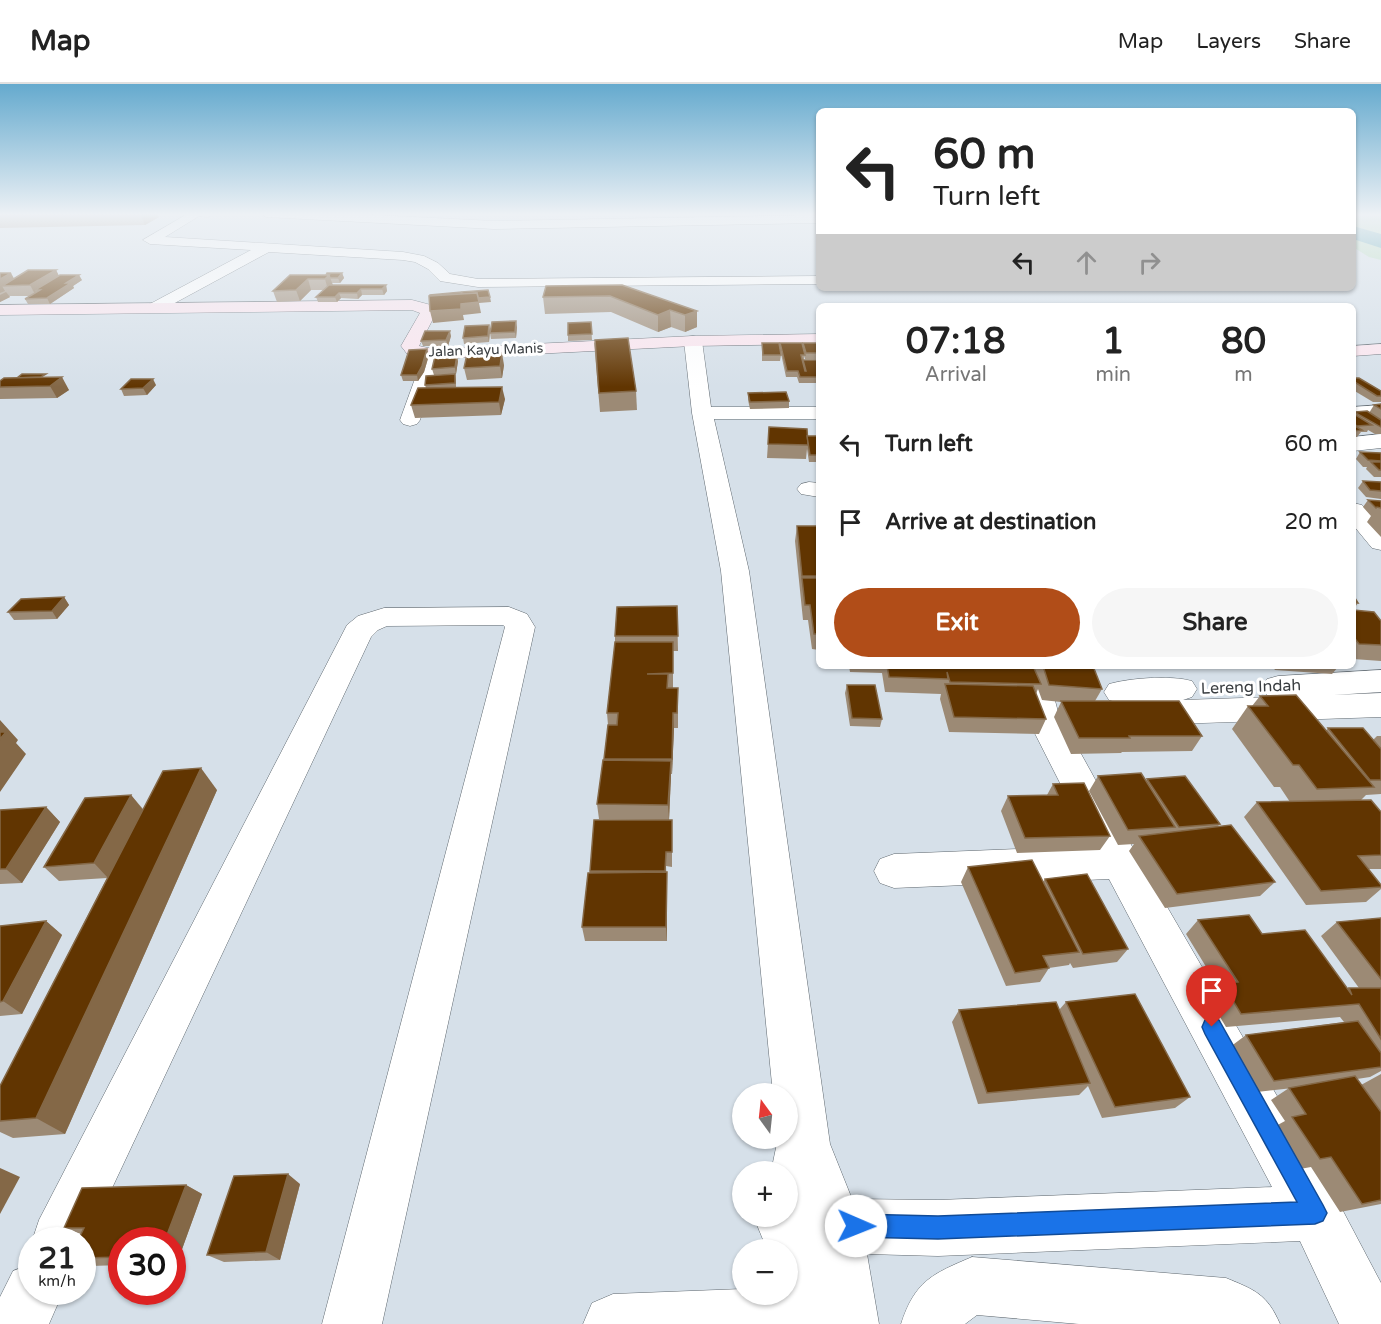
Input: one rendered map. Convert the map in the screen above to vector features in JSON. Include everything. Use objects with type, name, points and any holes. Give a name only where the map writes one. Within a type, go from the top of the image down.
[{"type":"street","points":[[154,308],[223,271]]},
{"type":"street","points":[[441,271],[445,278],[478,283],[816,280]]},
{"type":"street","name":"Jalan Kayu Manis","points":[[0,310],[421,306],[428,309],[428,313],[410,346],[414,351],[433,354],[693,341],[816,339]]},
{"type":"street","points":[[613,1324],[821,1320],[795,1230],[804,1144],[735,571],[702,413],[693,341]]},
{"type":"street","points":[[1356,351],[1381,350]]},
{"type":"street","points":[[410,420],[433,354]]},
{"type":"street","points":[[1356,413],[1381,411]]},
{"type":"street","points":[[702,413],[816,413]]},
{"type":"street","points":[[1356,444],[1381,441]]},
{"type":"street","points":[[1356,517],[1381,542]]},
{"type":"street","points":[[65,1227],[358,632],[368,623],[384,617],[509,616],[517,621],[520,627],[352,1324]]},
{"type":"street","points":[[1033,669],[1070,712],[1120,862],[1315,1213],[1370,1324]]},
{"type":"street","name":"Lereng Indah","points":[[1120,690],[1196,677],[1340,674],[1379,701]]},
{"type":"street","points":[[1070,712],[1120,690],[1379,701]]},
{"type":"street","points":[[894,871],[1120,862]]},
{"type":"street","points":[[795,1230],[938,1228],[1315,1213]]},
{"type":"street","points":[[931,1324],[932,1317],[951,1298],[972,1286],[1226,1307],[1250,1324]]},
{"type":"street","points":[[18,1324],[28,1305]]},
{"type":"building","points":[[27,271],[54,271],[30,285],[2,286]]},
{"type":"building","points":[[0,273],[11,273],[0,279]]},
{"type":"building","points":[[327,273],[342,273],[338,278],[330,278],[326,275]]},
{"type":"building","points":[[60,275],[79,275],[66,283],[71,283],[47,298],[25,299],[40,290],[35,290]]},
{"type":"building","points":[[290,275],[329,275],[325,279],[308,279],[296,290],[273,291]]},
{"type":"building","points":[[329,285],[386,285],[382,289],[361,289],[357,293],[339,293],[335,297],[316,297]]},
{"type":"building","points":[[622,285],[697,311],[685,315],[670,310],[658,315],[610,296],[543,297],[546,286]]},
{"type":"building","points":[[488,290],[490,297],[478,298],[477,293],[462,294],[462,292]]},
{"type":"building","points":[[461,292],[461,294],[430,296],[430,295]]},
{"type":"building","points":[[477,293],[479,302],[461,304],[461,309],[430,311],[429,296]]},
{"type":"building","points":[[516,321],[515,332],[490,333],[492,322]]},
{"type":"building","points":[[591,322],[592,334],[568,335],[568,323]]},
{"type":"building","points":[[489,325],[488,336],[463,338],[465,326]]},
{"type":"building","points":[[425,331],[450,331],[446,340],[421,341]]},
{"type":"building","points":[[628,338],[636,391],[599,393],[595,340]]},
{"type":"building","points":[[762,343],[779,343],[781,355],[763,355]]},
{"type":"building","points":[[780,343],[802,343],[805,355],[801,355],[805,371],[803,360],[816,360],[816,377],[800,377],[798,371],[787,371]]},
{"type":"building","points":[[803,343],[816,343],[816,353],[806,353]]},
{"type":"building","points":[[427,349],[417,375],[401,375],[409,350]]},
{"type":"building","points":[[502,353],[500,366],[464,368],[467,354]]},
{"type":"building","points":[[457,355],[455,367],[432,369],[435,356]]},
{"type":"building","points":[[22,374],[46,374],[41,377],[17,378]]},
{"type":"building","points":[[455,374],[455,383],[425,385],[426,376]]},
{"type":"building","points":[[62,377],[50,386],[0,387],[0,381],[4,378]]},
{"type":"building","points":[[1356,378],[1381,391],[1381,396],[1377,396],[1356,383]]},
{"type":"building","points":[[131,379],[153,379],[143,388],[121,389]]},
{"type":"building","points":[[502,387],[499,402],[411,405],[418,388]]},
{"type":"building","points":[[786,392],[789,401],[750,402],[748,393]]},
{"type":"building","points":[[1367,411],[1381,420],[1381,427],[1356,413]]},
{"type":"building","points":[[1356,415],[1372,425],[1357,426]]},
{"type":"building","points":[[769,427],[807,429],[808,445],[768,444]]},
{"type":"building","points":[[807,436],[816,436],[816,455],[810,455]]},
{"type":"building","points":[[1360,452],[1381,453],[1381,461],[1368,460]]},
{"type":"building","points":[[1371,462],[1381,462],[1381,470],[1379,470]]},
{"type":"building","points":[[1363,481],[1381,482],[1381,491],[1370,490]]},
{"type":"building","points":[[1368,500],[1381,501],[1381,508],[1376,508]]},
{"type":"building","points":[[797,526],[816,526],[816,576],[802,576]]},
{"type":"building","points":[[802,578],[816,578],[816,634],[814,634],[810,605],[805,605]]},
{"type":"building","points":[[64,597],[52,611],[8,612],[21,599]]},
{"type":"building","points":[[677,606],[678,636],[615,636],[617,607]]},
{"type":"building","points":[[1356,610],[1374,612],[1381,621],[1381,645],[1359,644],[1356,640]]},
{"type":"building","points":[[615,642],[673,642],[673,673],[647,674],[668,674],[667,688],[678,688],[677,713],[673,713],[672,759],[604,759],[608,725],[617,725],[618,713],[607,713]]},
{"type":"building","points":[[888,669],[1034,669],[1041,684],[950,682],[947,672],[948,679],[889,677]]},
{"type":"building","points":[[1044,669],[1094,669],[1102,689],[1049,685]]},
{"type":"building","points":[[945,684],[1033,686],[1046,719],[954,717]]},
{"type":"building","points":[[847,685],[875,685],[882,719],[852,718]]},
{"type":"building","points":[[1296,695],[1374,787],[1317,789],[1299,765],[1293,765],[1248,706],[1268,706],[1260,696]]},
{"type":"building","points":[[1061,701],[1179,701],[1202,736],[1079,738]]},
{"type":"building","points":[[1328,728],[1363,728],[1381,749],[1381,780],[1370,780]]},
{"type":"building","points":[[603,760],[671,761],[668,805],[597,804]]},
{"type":"building","points":[[201,768],[36,1118],[0,1121],[0,1086],[163,771]]},
{"type":"building","points":[[1141,773],[1175,827],[1128,830],[1098,776]]},
{"type":"building","points":[[1185,776],[1220,824],[1179,827],[1147,779]]},
{"type":"building","points":[[1084,783],[1110,836],[1025,838],[1008,796],[1058,795],[1053,784]]},
{"type":"building","points":[[131,795],[94,863],[44,867],[85,798]]},
{"type":"building","points":[[1371,800],[1381,812],[1381,855],[1358,856],[1381,887],[1321,891],[1257,802]]},
{"type":"building","points":[[46,807],[6,869],[0,869],[0,810]]},
{"type":"building","points":[[594,820],[672,820],[672,852],[666,852],[665,871],[590,871]]},
{"type":"building","points":[[1231,825],[1275,882],[1177,894],[1139,836]]},
{"type":"building","points":[[1032,860],[1079,952],[1043,956],[1049,968],[1015,973],[968,867]]},
{"type":"building","points":[[667,872],[666,927],[582,927],[588,873]]},
{"type":"building","points":[[1087,874],[1128,949],[1083,954],[1045,879]]},
{"type":"building","points":[[1249,915],[1262,934],[1305,930],[1352,995],[1349,988],[1381,988],[1381,1039],[1359,1004],[1241,1014],[1223,984],[1238,982],[1198,920]]},
{"type":"building","points":[[1381,918],[1381,979],[1337,922]]},
{"type":"building","points":[[46,921],[3,1001],[0,1002],[0,926]]},
{"type":"building","points":[[1135,994],[1190,1097],[1115,1107],[1066,1002]]},
{"type":"building","points":[[1056,1002],[1090,1083],[987,1093],[959,1010]]},
{"type":"building","points":[[1358,1021],[1381,1053],[1381,1067],[1274,1081],[1246,1035]]},
{"type":"building","points":[[1355,1076],[1381,1112],[1381,1200],[1362,1204],[1331,1157],[1320,1159],[1292,1117],[1306,1114],[1289,1088]]},
{"type":"building","points":[[288,1174],[266,1252],[207,1255],[234,1176]]},
{"type":"building","points":[[186,1185],[170,1227],[108,1227],[108,1257],[96,1258],[96,1227],[64,1227],[82,1188]]},
{"type":"route","points":[[856,1226],[938,1228],[1315,1213],[1212,1027]]}]
